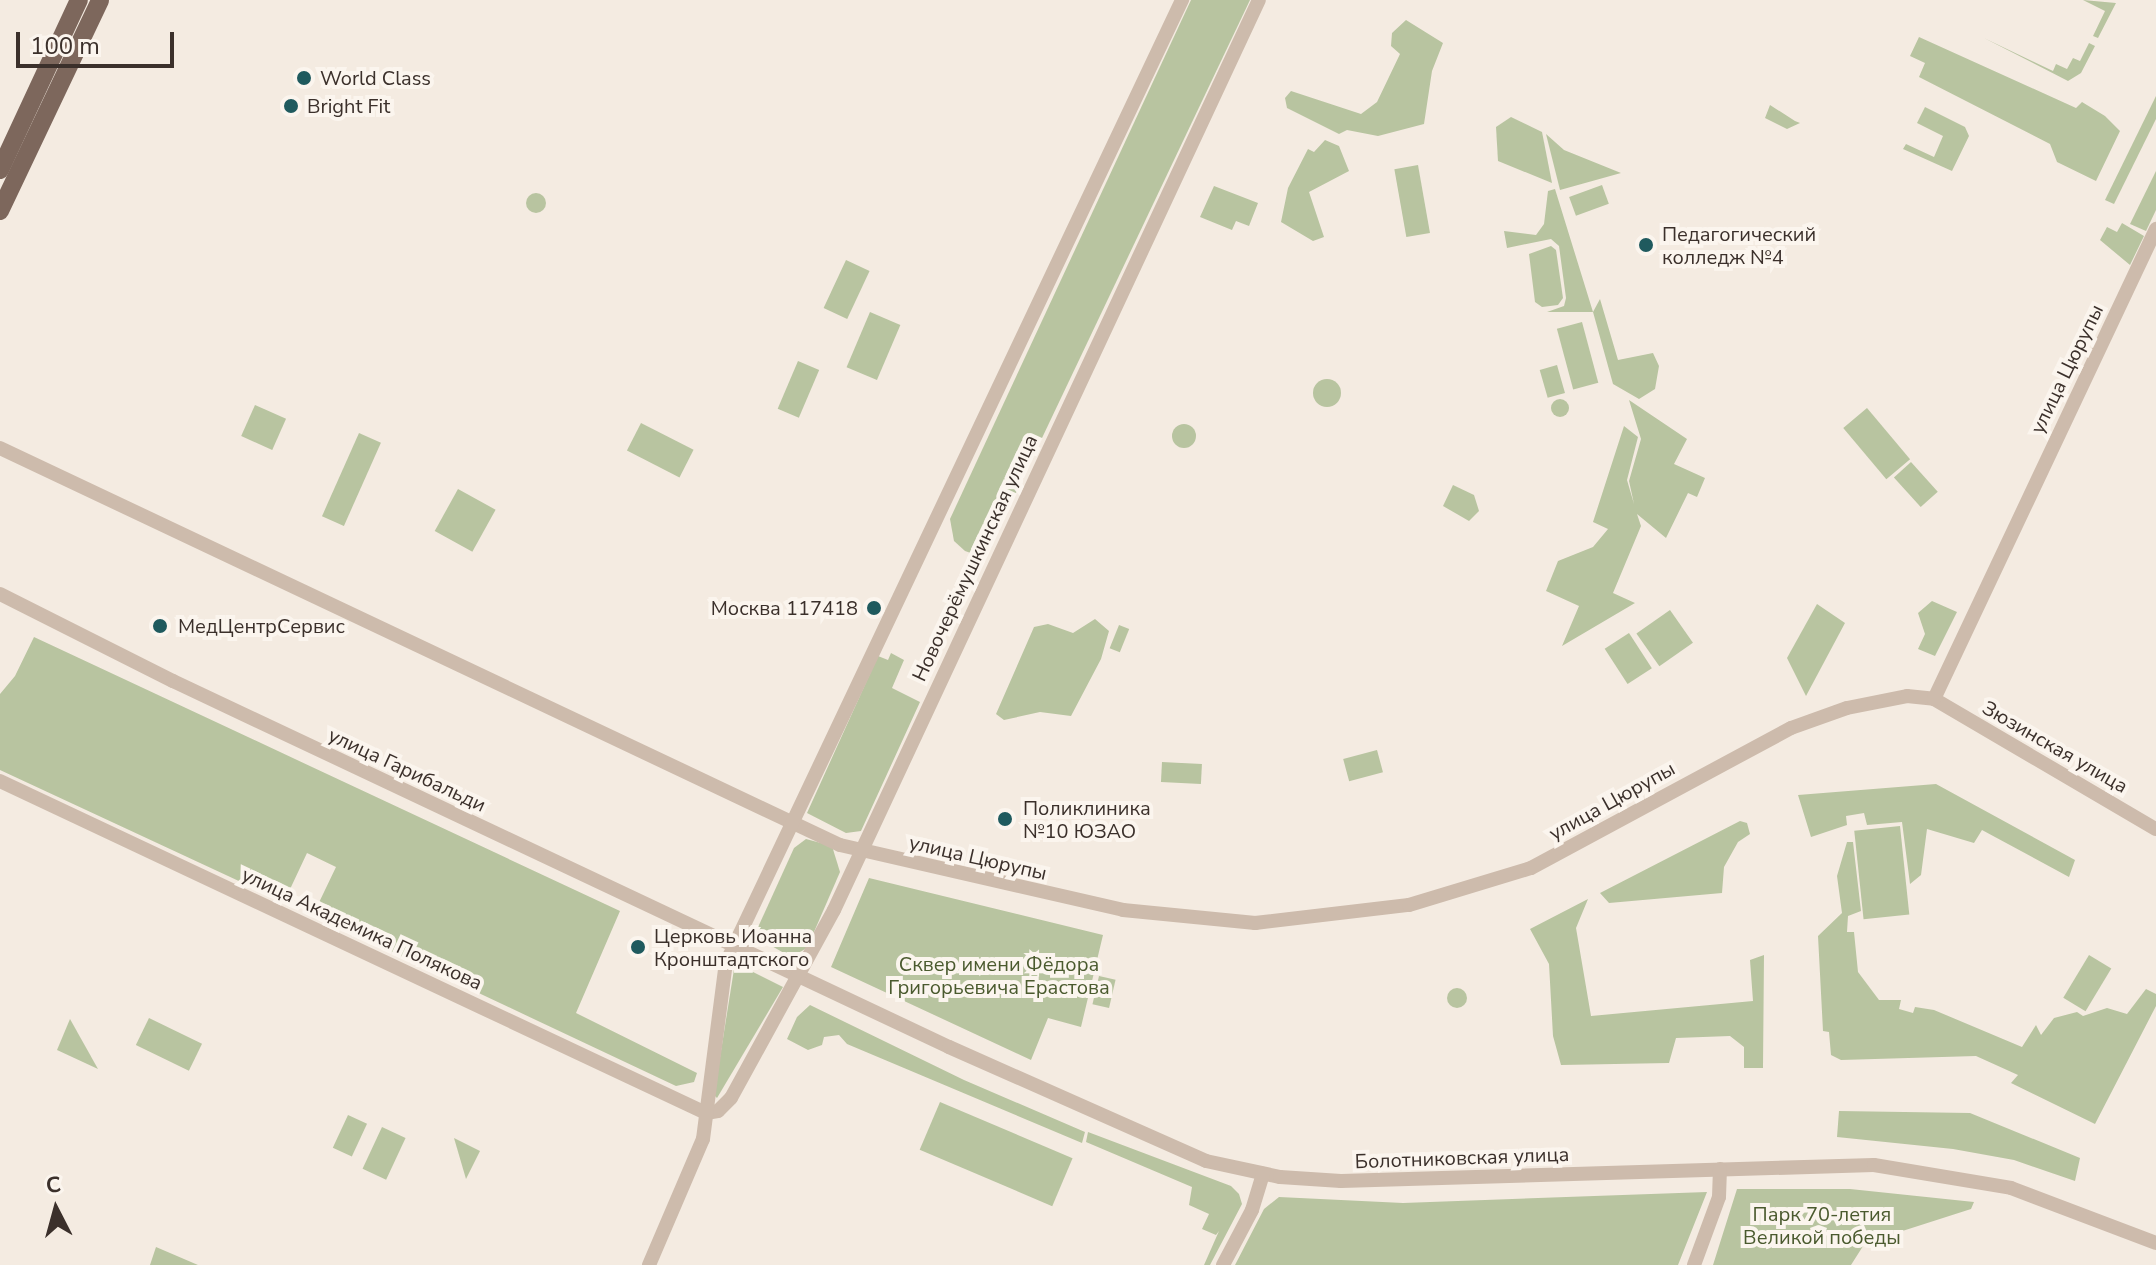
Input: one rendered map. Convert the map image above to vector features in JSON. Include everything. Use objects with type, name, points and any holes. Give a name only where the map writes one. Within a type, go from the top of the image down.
[{"type":"main road","points":[[0,170],[79,0]]},
{"type":"main road","points":[[0,211],[100,0]]},
{"type":"street","points":[[649,1265],[703,1139],[721,978],[1182,0]]},
{"type":"street","name":"Новочерёмушкинская улица","points":[[706,1113],[727,1104],[800,976],[1259,0]]},
{"type":"street","name":"улица Цюрупы","points":[[793,825],[860,850],[1164,917],[1234,924],[1300,922],[1409,905],[1503,878],[1791,728],[1877,700],[1934,699],[2156,229]]},
{"type":"street","points":[[0,448],[793,825]]},
{"type":"street","name":"улица Гарибальди","points":[[0,594],[800,976]]},
{"type":"street","name":"Зюзинская улица","points":[[1934,699],[2156,829]]},
{"type":"street","name":"улица Академика Полякова","points":[[0,781],[706,1113]]},
{"type":"street","name":"Болотниковская улица","points":[[800,976],[1166,1146],[1263,1174],[1380,1181],[1864,1164],[1951,1175],[2074,1209],[2156,1243]]},
{"type":"street","points":[[1694,1265],[1719,1197],[1720,1169]]},
{"type":"street","points":[[1223,1265],[1257,1198],[1263,1174]]},
{"type":"green space","points":[[1191,0],[1250,0],[985,558],[965,551],[954,541],[950,519]]},
{"type":"green space","points":[[2083,0],[2116,3],[2098,38],[2093,36],[2105,11]]},
{"type":"green space","points":[[1406,20],[1443,43],[1432,71],[1424,124],[1378,136],[1347,130],[1339,134],[1287,108],[1285,98],[1291,91],[1361,114],[1377,102],[1400,54],[1391,46],[1392,33]]},
{"type":"green space","points":[[1919,37],[2076,108],[2082,102],[2105,116],[2120,131],[2096,181],[2057,162],[2050,144],[1919,77],[1925,63],[1910,56]]},
{"type":"green space","points":[[1984,38],[2053,71],[2056,64],[2067,69],[2073,58],[2080,61],[2089,43],[2095,46],[2081,73],[2068,81]]},
{"type":"green space","points":[[2156,96],[2156,119],[2114,204],[2105,200]]},
{"type":"green space","points":[[1770,105],[1800,123],[1787,129],[1765,118]]},
{"type":"green space","points":[[1925,107],[1965,127],[1969,136],[1952,171],[1903,149],[1906,144],[1934,157],[1943,136],[1917,123]]},
{"type":"green space","points":[[1511,117],[1542,132],[1552,183],[1498,161],[1496,127]]},
{"type":"green space","points":[[1546,134],[1564,150],[1621,173],[1560,190]]},
{"type":"green space","points":[[1325,140],[1339,146],[1349,171],[1309,192],[1324,237],[1313,241],[1281,222],[1288,188],[1308,149],[1314,152]]},
{"type":"green space","points":[[1418,165],[1430,233],[1406,237],[1394,169]]},
{"type":"green space","points":[[2156,171],[2156,210],[2146,231],[2130,224]]},
{"type":"green space","points":[[1602,185],[1609,204],[1576,216],[1569,197]]},
{"type":"green space","points":[[1214,186],[1258,203],[1249,226],[1236,221],[1232,230],[1200,217]]},
{"type":"green space","points":[[1555,189],[1593,312],[1547,312],[1564,306],[1566,298],[1559,246],[1551,239],[1507,248],[1504,231],[1536,235],[1544,224],[1548,191]]},
{"type":"green space","points":[[532,193],[540,193],[546,203],[540,213],[532,213],[526,207],[526,199]]},
{"type":"green space","points":[[2122,223],[2144,236],[2130,265],[2100,240],[2107,227],[2117,232]]},
{"type":"green space","points":[[1551,246],[1556,250],[1563,298],[1558,305],[1542,307],[1535,302],[1529,254]]},
{"type":"green space","points":[[846,260],[870,271],[847,319],[824,308]]},
{"type":"green space","points":[[1600,299],[1618,360],[1653,353],[1659,366],[1655,389],[1639,399],[1613,384],[1593,312]]},
{"type":"green space","points":[[870,312],[900,325],[877,380],[847,367]]},
{"type":"green space","points":[[1582,322],[1598,383],[1573,390],[1557,329]]},
{"type":"green space","points":[[798,361],[819,370],[799,418],[778,409]]},
{"type":"green space","points":[[1557,365],[1565,393],[1548,398],[1540,370]]},
{"type":"green space","points":[[1327,379],[1337,383],[1341,393],[1337,403],[1327,407],[1317,403],[1313,393],[1317,383]]},
{"type":"green space","points":[[1556,399],[1564,399],[1569,408],[1567,415],[1556,417],[1551,412],[1551,404]]},
{"type":"green space","points":[[1629,400],[1687,439],[1674,464],[1705,478],[1697,497],[1688,493],[1666,538],[1637,514],[1641,526],[1613,593],[1635,603],[1562,646],[1579,606],[1546,591],[1558,561],[1593,547],[1608,529],[1593,522],[1624,426],[1638,437],[1627,480],[1634,504],[1629,481],[1641,439]]},
{"type":"green space","points":[[255,405],[286,419],[272,450],[241,436]]},
{"type":"green space","points":[[1867,408],[1910,459],[1886,479],[1843,428]]},
{"type":"green space","points":[[641,423],[694,450],[679,477],[627,451]]},
{"type":"green space","points":[[1179,424],[1189,424],[1196,431],[1196,441],[1189,448],[1179,448],[1172,441],[1172,431]]},
{"type":"green space","points":[[359,433],[381,443],[344,526],[322,516]]},
{"type":"green space","points":[[1911,462],[1938,492],[1921,507],[1894,477]]},
{"type":"green space","points":[[1453,485],[1474,495],[1479,511],[1469,521],[1443,506]]},
{"type":"green space","points":[[458,489],[496,510],[472,552],[435,531]]},
{"type":"green space","points":[[1932,601],[1957,612],[1935,656],[1918,649],[1925,634],[1918,613]]},
{"type":"green space","points":[[1817,604],[1845,623],[1806,696],[1787,658]]},
{"type":"green space","points":[[1670,610],[1693,643],[1659,666],[1636,634]]},
{"type":"green space","points":[[1095,619],[1109,631],[1101,659],[1071,716],[1040,712],[1004,720],[996,714],[1034,627],[1048,624],[1073,633]]},
{"type":"green space","points":[[1119,625],[1129,629],[1120,652],[1110,648]]},
{"type":"green space","points":[[1629,633],[1652,668],[1628,684],[1605,649]]},
{"type":"green space","points":[[34,637],[620,911],[576,1013],[697,1073],[694,1082],[676,1086],[313,915],[336,867],[307,853],[284,902],[0,770],[0,694],[15,676]]},
{"type":"green space","points":[[891,653],[904,660],[892,688],[920,702],[861,831],[846,833],[807,813],[878,656],[888,660]]},
{"type":"green space","points":[[1377,750],[1383,772],[1349,781],[1343,759]]},
{"type":"green space","points":[[1162,762],[1202,764],[1201,784],[1161,782]]},
{"type":"green space","points":[[1936,784],[2075,860],[2069,877],[1982,830],[1974,843],[1927,829],[1921,875],[1910,884],[1902,822],[1867,825],[1864,813],[1846,816],[1847,825],[1811,837],[1798,795]]},
{"type":"green space","points":[[1740,821],[1747,823],[1750,834],[1738,842],[1724,867],[1722,893],[1609,903],[1600,893]]},
{"type":"green space","points":[[1900,826],[1909,915],[1864,919],[1854,831]]},
{"type":"green space","points":[[806,839],[832,846],[840,872],[807,948],[791,957],[754,936],[794,848]]},
{"type":"green space","points":[[1847,842],[1853,842],[1861,911],[1848,916],[1847,932],[1854,932],[1858,972],[1879,1000],[1901,1000],[1899,1009],[1913,1013],[1915,1007],[1934,1010],[2022,1047],[2036,1025],[2041,1035],[2054,1018],[2077,1012],[2083,1016],[2107,1008],[2127,1014],[2146,989],[2156,994],[2156,1006],[2095,1124],[2011,1083],[2018,1075],[1976,1056],[1841,1060],[1831,1055],[1829,1032],[1823,1031],[1818,936],[1842,913],[1837,876]]},
{"type":"green space","name":"Сквер имени Фёдора Григорьевича Ерастова","points":[[869,878],[1103,935],[1081,1027],[1048,1018],[1031,1060],[831,967]]},
{"type":"green space","points":[[1588,899],[1576,928],[1591,1016],[1753,1001],[1750,960],[1764,955],[1763,1068],[1744,1068],[1744,1047],[1730,1036],[1676,1038],[1669,1063],[1561,1065],[1553,1036],[1549,964],[1530,929]]},
{"type":"green space","points":[[2089,955],[2111,968],[2086,1011],[2063,998]]},
{"type":"green space","points":[[735,963],[783,987],[717,1098],[714,1095]]},
{"type":"green space","points":[[1099,976],[1116,980],[1109,1008],[1092,1004]]},
{"type":"green space","points":[[1453,988],[1461,988],[1467,998],[1461,1008],[1453,1008],[1447,1002],[1447,994]]},
{"type":"green space","points":[[810,1005],[964,1080],[1085,1132],[1082,1143],[847,1044],[839,1035],[824,1037],[822,1045],[808,1050],[787,1039],[797,1017]]},
{"type":"green space","points":[[149,1018],[202,1044],[189,1071],[136,1045]]},
{"type":"green space","points":[[70,1019],[98,1069],[57,1050]]},
{"type":"green space","points":[[940,1102],[1073,1158],[1052,1206],[920,1150]]},
{"type":"green space","points":[[1839,1111],[1970,1113],[2080,1158],[2075,1181],[2014,1160],[1953,1149],[1837,1137]]},
{"type":"green space","points":[[348,1115],[367,1124],[352,1157],[333,1148]]},
{"type":"green space","points":[[382,1127],[406,1138],[386,1180],[363,1169]]},
{"type":"green space","points":[[1088,1132],[1231,1186],[1239,1194],[1242,1204],[1210,1265],[1204,1265],[1219,1231],[1216,1235],[1202,1229],[1209,1214],[1189,1205],[1192,1187],[1086,1142]]},
{"type":"green space","points":[[454,1138],[480,1151],[466,1179]]},
{"type":"green space","name":"Парк 70-летия Великой победы","points":[[1737,1189],[1850,1189],[1974,1202],[1971,1209],[1865,1243],[1851,1265],[1713,1265]]},
{"type":"green space","name":"Парк 70-летия Великой победы","points":[[1707,1192],[1678,1265],[1235,1265],[1264,1209],[1279,1197],[1403,1203]]},
{"type":"green space","points":[[156,1247],[198,1265],[150,1265]]},
{"type":"place","name":"World Class","points":[[304,78]]},
{"type":"place","name":"Bright Fit","points":[[291,106]]},
{"type":"place","name":"Педагогический колледж №4","points":[[1646,245]]},
{"type":"place","name":"Москва 117418","points":[[874,608]]},
{"type":"place","name":"МедЦентрСервис","points":[[160,626]]},
{"type":"place","name":"Поликлиника №10 ЮЗАО","points":[[1005,819]]},
{"type":"place","name":"Церковь Иоанна Кронштадтского","points":[[638,947]]}]
